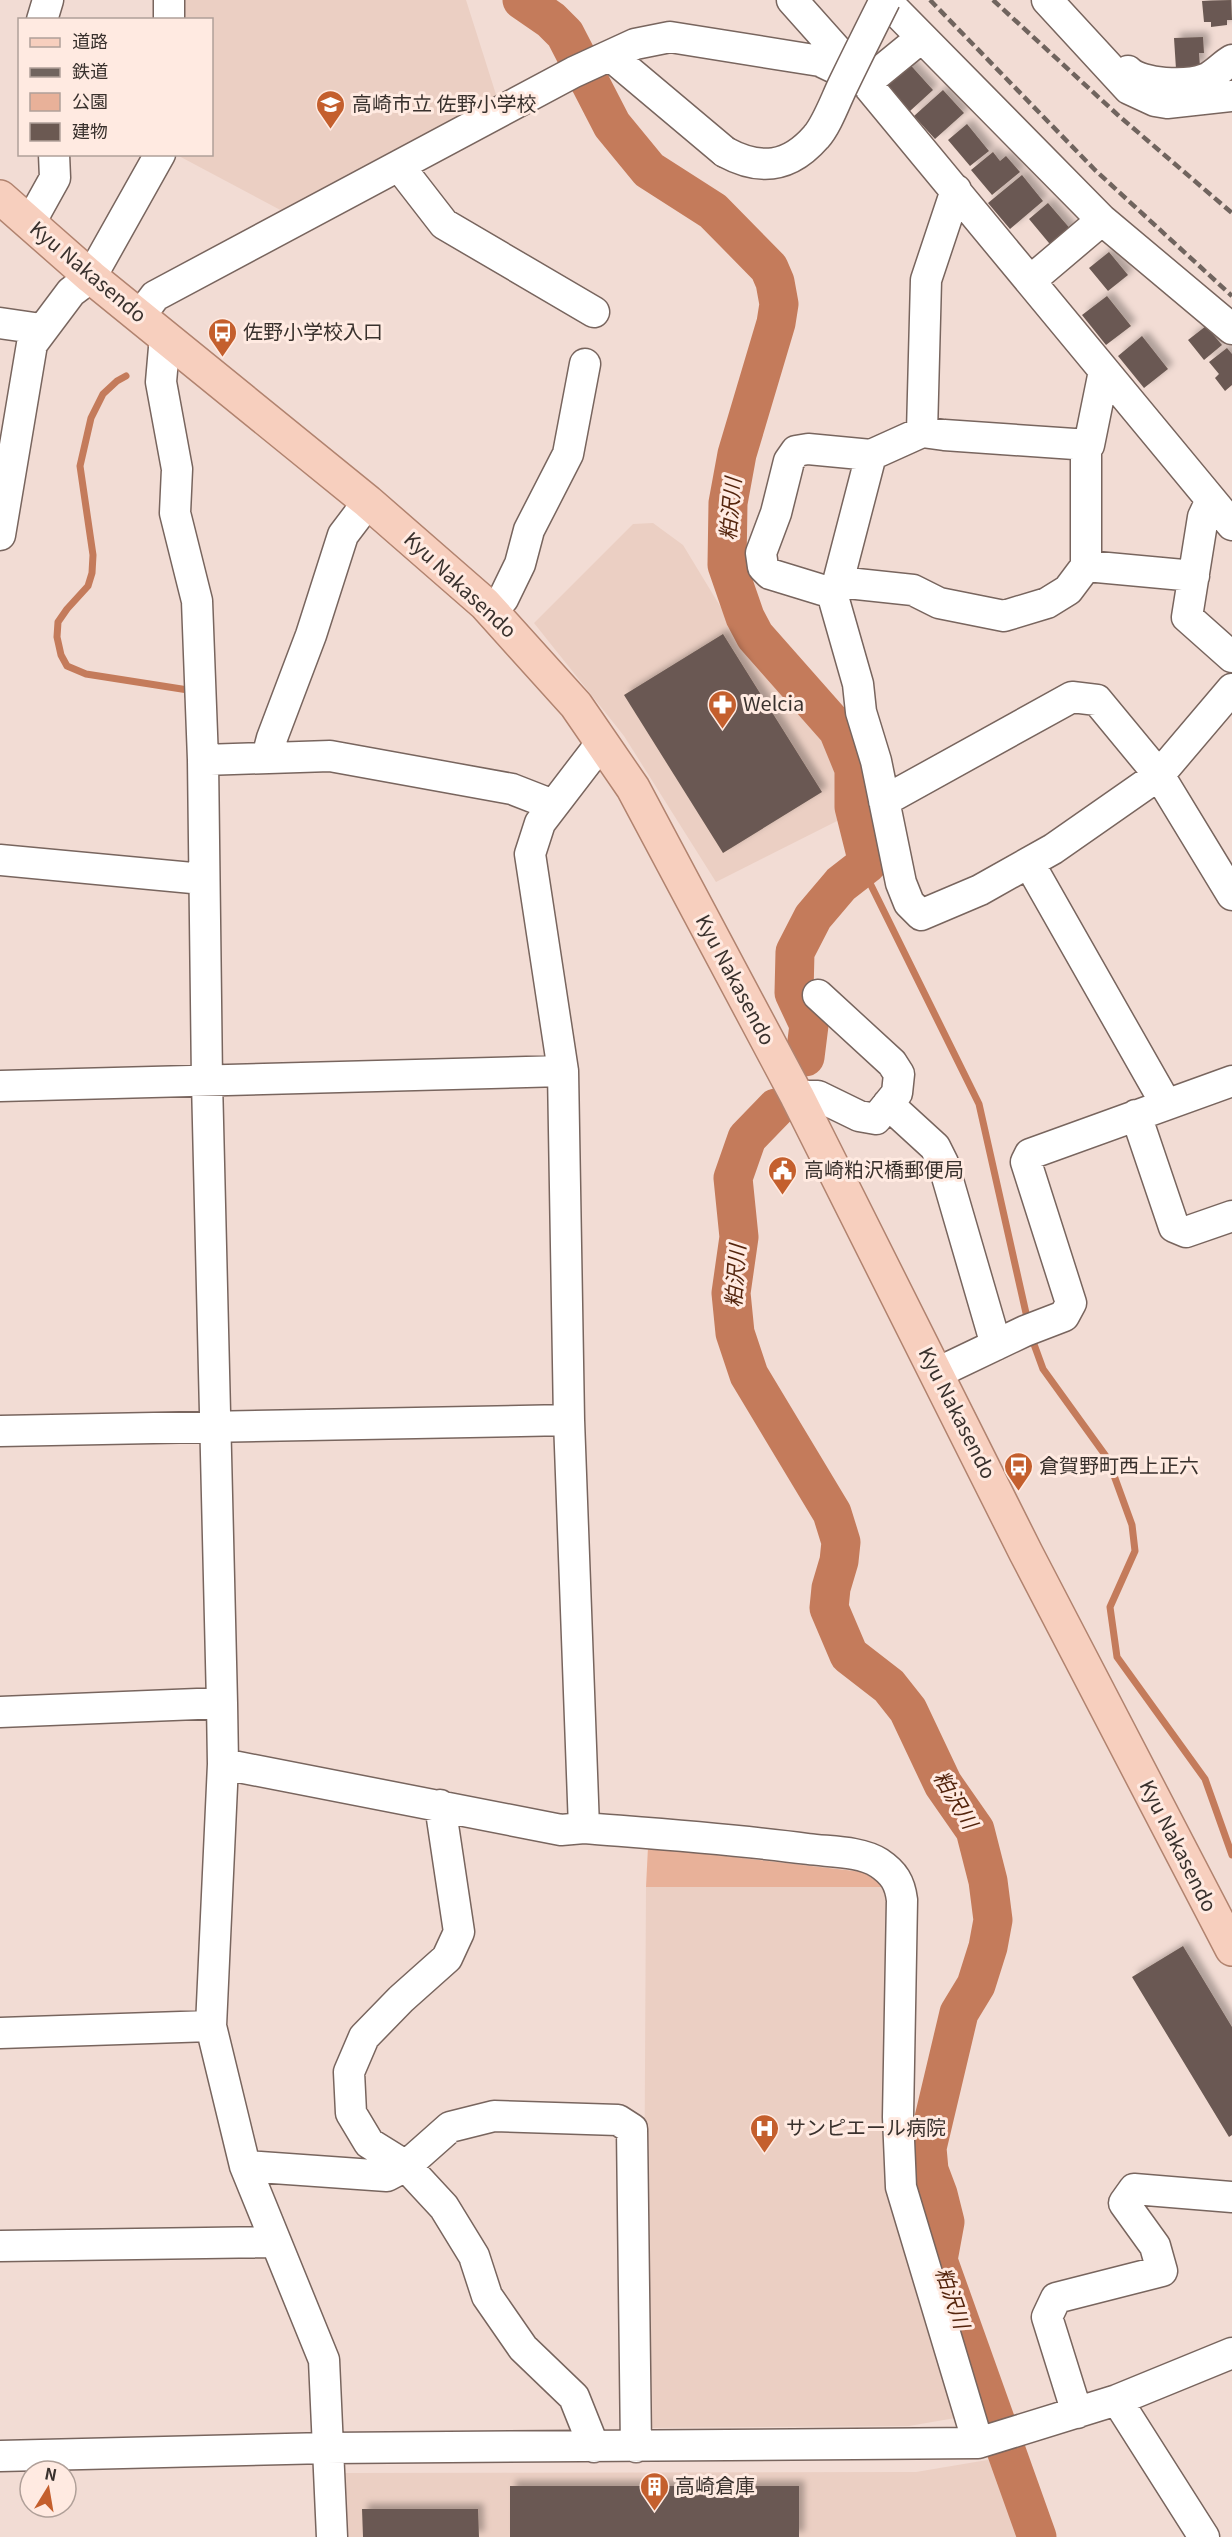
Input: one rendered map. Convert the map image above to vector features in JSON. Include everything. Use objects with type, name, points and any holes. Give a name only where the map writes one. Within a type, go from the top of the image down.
[{"type":"main road","name":"Kyu Nakasendo","points":[[0,197],[91,277],[368,502],[490,609],[576,705],[633,788],[796,1096],[1026,1553],[1232,1949]]},
{"type":"street","points":[[43,18],[48,0]]},
{"type":"street","points":[[169,0],[169,18]]},
{"type":"street","points":[[792,0],[956,190],[1232,525]]},
{"type":"street","points":[[612,57],[725,152],[750,164],[763,166],[777,164],[797,154],[817,136],[885,0],[1102,220],[1232,329]]},
{"type":"street","points":[[1047,0],[1129,89],[1155,101],[1167,103],[1232,96]]},
{"type":"street","points":[[1059,0],[1134,78],[1145,82],[1179,83],[1207,78],[1232,60]]},
{"type":"street","points":[[332,2537],[324,2360],[245,2166],[211,2026],[223,1764],[207,1081],[203,760],[197,601],[175,513],[177,469],[153,326],[155,296],[574,72],[596,61],[612,57],[635,44],[670,37],[820,61],[866,83]]},
{"type":"street","points":[[866,83],[921,38]]},
{"type":"street","points":[[30,223],[56,178],[54,156]]},
{"type":"street","points":[[0,535],[32,344],[70,292],[91,277],[159,156]]},
{"type":"street","points":[[399,166],[444,224],[594,312]]},
{"type":"street","points":[[922,432],[926,280],[956,190]]},
{"type":"street","points":[[1030,281],[1102,220]]},
{"type":"street","points":[[0,323],[41,329]]},
{"type":"street","points":[[490,609],[503,599],[520,564],[529,530],[568,454],[585,364]]},
{"type":"street","points":[[1086,446],[1086,566],[1068,590],[1047,603],[1004,616],[939,603],[913,591],[870,584],[835,587],[770,574],[763,567],[761,553],[776,513],[789,461],[796,451],[808,449],[871,455],[922,432],[1089,446],[1104,371]]},
{"type":"street","points":[[871,455],[835,587],[858,684],[861,712],[876,761],[901,883],[909,903],[921,915],[980,890],[1053,849],[1159,775],[1232,689]]},
{"type":"street","points":[[1211,500],[1203,517],[1187,617],[1232,657]]},
{"type":"street","points":[[267,757],[344,535],[368,502]]},
{"type":"street","points":[[1086,566],[1194,576]]},
{"type":"street","points":[[884,801],[1072,697],[1096,700],[1159,775],[1232,895]]},
{"type":"street","points":[[584,1828],[569,1420],[563,1071],[530,854],[540,823],[602,742]]},
{"type":"street","points":[[203,760],[330,756],[512,789],[553,805]]},
{"type":"street","points":[[0,860],[203,879]]},
{"type":"street","points":[[1029,863],[1166,1104]]},
{"type":"street","points":[[796,1096],[818,1096],[859,1116],[876,1119],[897,1093],[899,1074],[892,1063],[818,995]]},
{"type":"street","points":[[0,1086],[563,1071]]},
{"type":"street","points":[[937,1373],[1064,1316],[1071,1303],[1026,1162],[1030,1154],[1232,1081]]},
{"type":"street","points":[[888,1104],[935,1147],[943,1163],[996,1345]]},
{"type":"street","points":[[1136,1115],[1174,1227],[1186,1232],[1232,1216]]},
{"type":"street","points":[[0,1431],[569,1420]]},
{"type":"street","points":[[0,1712],[222,1703]]},
{"type":"street","points":[[223,1764],[561,1830],[584,1828],[748,1841],[859,1855],[878,1862],[892,1873],[900,1884],[902,1900],[898,2117],[901,2187],[984,2441]]},
{"type":"street","points":[[440,1805],[459,1932],[447,1958],[401,1999],[364,2037],[350,2072],[351,2113],[369,2143],[406,2166],[444,2206],[474,2256],[487,2296],[523,2348],[574,2397],[594,2447]]},
{"type":"street","points":[[0,2033],[211,2026]]},
{"type":"street","points":[[245,2166],[387,2176],[406,2166],[450,2127],[494,2116],[618,2120],[632,2129],[636,2447]]},
{"type":"street","points":[[1077,2413],[1047,2317],[1056,2298],[1162,2271],[1155,2246],[1124,2203],[1134,2189],[1232,2198]]},
{"type":"street","points":[[0,2246],[276,2242]]},
{"type":"street","points":[[0,2456],[328,2448],[636,2447],[984,2441],[1118,2400],[1232,2353]]},
{"type":"street","points":[[1118,2400],[1204,2537]]},
{"type":"shaded area","name":"高崎市立 佐野小学校","points":[[174,0],[466,0],[499,104],[286,213],[179,156],[213,156],[213,18],[174,18]]},
{"type":"shaded area","points":[[653,523],[683,545],[734,629],[825,734],[842,770],[847,816],[716,882],[624,736],[534,623],[633,524]]},
{"type":"shaded area","name":"サンピエール病院","points":[[646,1887],[885,1887],[889,1892],[886,2061],[882,2104],[890,2202],[961,2417],[909,2426],[643,2428]]},
{"type":"shaded area","points":[[999,2458],[1024,2537],[348,2537],[345,2473],[916,2472]]},
{"type":"green space","points":[[648,1847],[863,1872],[885,1887],[646,1887]]},
{"type":"building","points":[[1231,0],[1232,20],[1227,20],[1227,25],[1211,27],[1211,22],[1204,22],[1202,1]]},
{"type":"building","points":[[1203,37],[1204,53],[1199,53],[1200,67],[1176,69],[1174,38]]},
{"type":"building","points":[[905,59],[933,90],[910,111],[888,86],[892,82],[887,76]]},
{"type":"building","points":[[943,90],[964,113],[935,139],[914,116]]},
{"type":"building","points":[[967,124],[989,151],[970,166],[948,140]]},
{"type":"building","points":[[993,152],[1000,161],[1006,156],[1020,172],[992,195],[971,170]]},
{"type":"building","points":[[1022,175],[1043,201],[1010,229],[988,203]]},
{"type":"building","points":[[1048,203],[1073,232],[1054,249],[1029,219]]},
{"type":"building","points":[[1109,252],[1128,275],[1108,291],[1089,268]]},
{"type":"building","points":[[1107,296],[1131,326],[1106,345],[1082,315]]},
{"type":"building","points":[[1206,326],[1222,345],[1204,360],[1188,340]]},
{"type":"building","points":[[1142,336],[1168,369],[1144,388],[1118,356]]},
{"type":"building","points":[[1227,348],[1232,354],[1232,385],[1225,391],[1215,378],[1219,374],[1209,362]]},
{"type":"building","points":[[723,634],[822,792],[723,853],[624,695]]},
{"type":"building","points":[[1183,1946],[1232,2027],[1232,2135],[1229,2137],[1132,1977]]},
{"type":"building","name":"高崎倉庫","points":[[510,2486],[799,2486],[799,2537],[510,2537]]},
{"type":"building","points":[[362,2509],[478,2509],[479,2537],[363,2537]]},
{"type":"waterway","name":"粕沢川","points":[[522,0],[551,20],[565,34],[612,125],[649,170],[713,211],[769,268],[775,282],[779,304],[776,323],[737,454],[728,503],[727,565],[745,617],[755,636],[838,730],[854,769],[854,807],[868,863],[841,884],[813,917],[795,952],[794,993],[809,1025],[805,1057]]},
{"type":"waterway","points":[[126,376],[103,394],[91,418],[80,466],[93,555],[92,573],[88,586],[58,622],[57,637],[61,655],[67,666],[86,674],[188,690],[188,696]]},
{"type":"waterway","points":[[863,869],[979,1104],[1028,1322]]},
{"type":"waterway","name":"粕沢川","points":[[776,1108],[747,1138],[733,1178],[739,1237],[731,1293],[735,1333],[749,1375],[832,1513],[841,1542],[829,1608],[849,1655],[889,1686],[908,1710],[943,1784],[975,1830],[988,1881],[993,1920],[988,1947],[976,1985],[959,2013],[927,2148],[929,2170],[945,2222],[938,2260],[1037,2537]]},
{"type":"waterway","points":[[1031,1336],[1043,1369],[1108,1459],[1132,1525],[1135,1551],[1110,1607],[1117,1657],[1205,1779],[1232,1855]]},
{"type":"railway","points":[[930,0],[1095,170],[1232,296]]},
{"type":"railway","points":[[993,0],[1119,116],[1232,213]]},
{"type":"place","name":"高崎市立 佐野小学校","points":[[331,130]]},
{"type":"place","name":"佐野小学校入口","points":[[222,358]]},
{"type":"place","name":"Welcia","points":[[722,730]]},
{"type":"place","name":"高崎粕沢橋郵便局","points":[[783,1196]]},
{"type":"place","name":"倉賀野町西上正六","points":[[1018,1492]]},
{"type":"place","name":"サンピエール病院","points":[[765,2154]]},
{"type":"place","name":"高崎倉庫","points":[[654,2512]]}]
